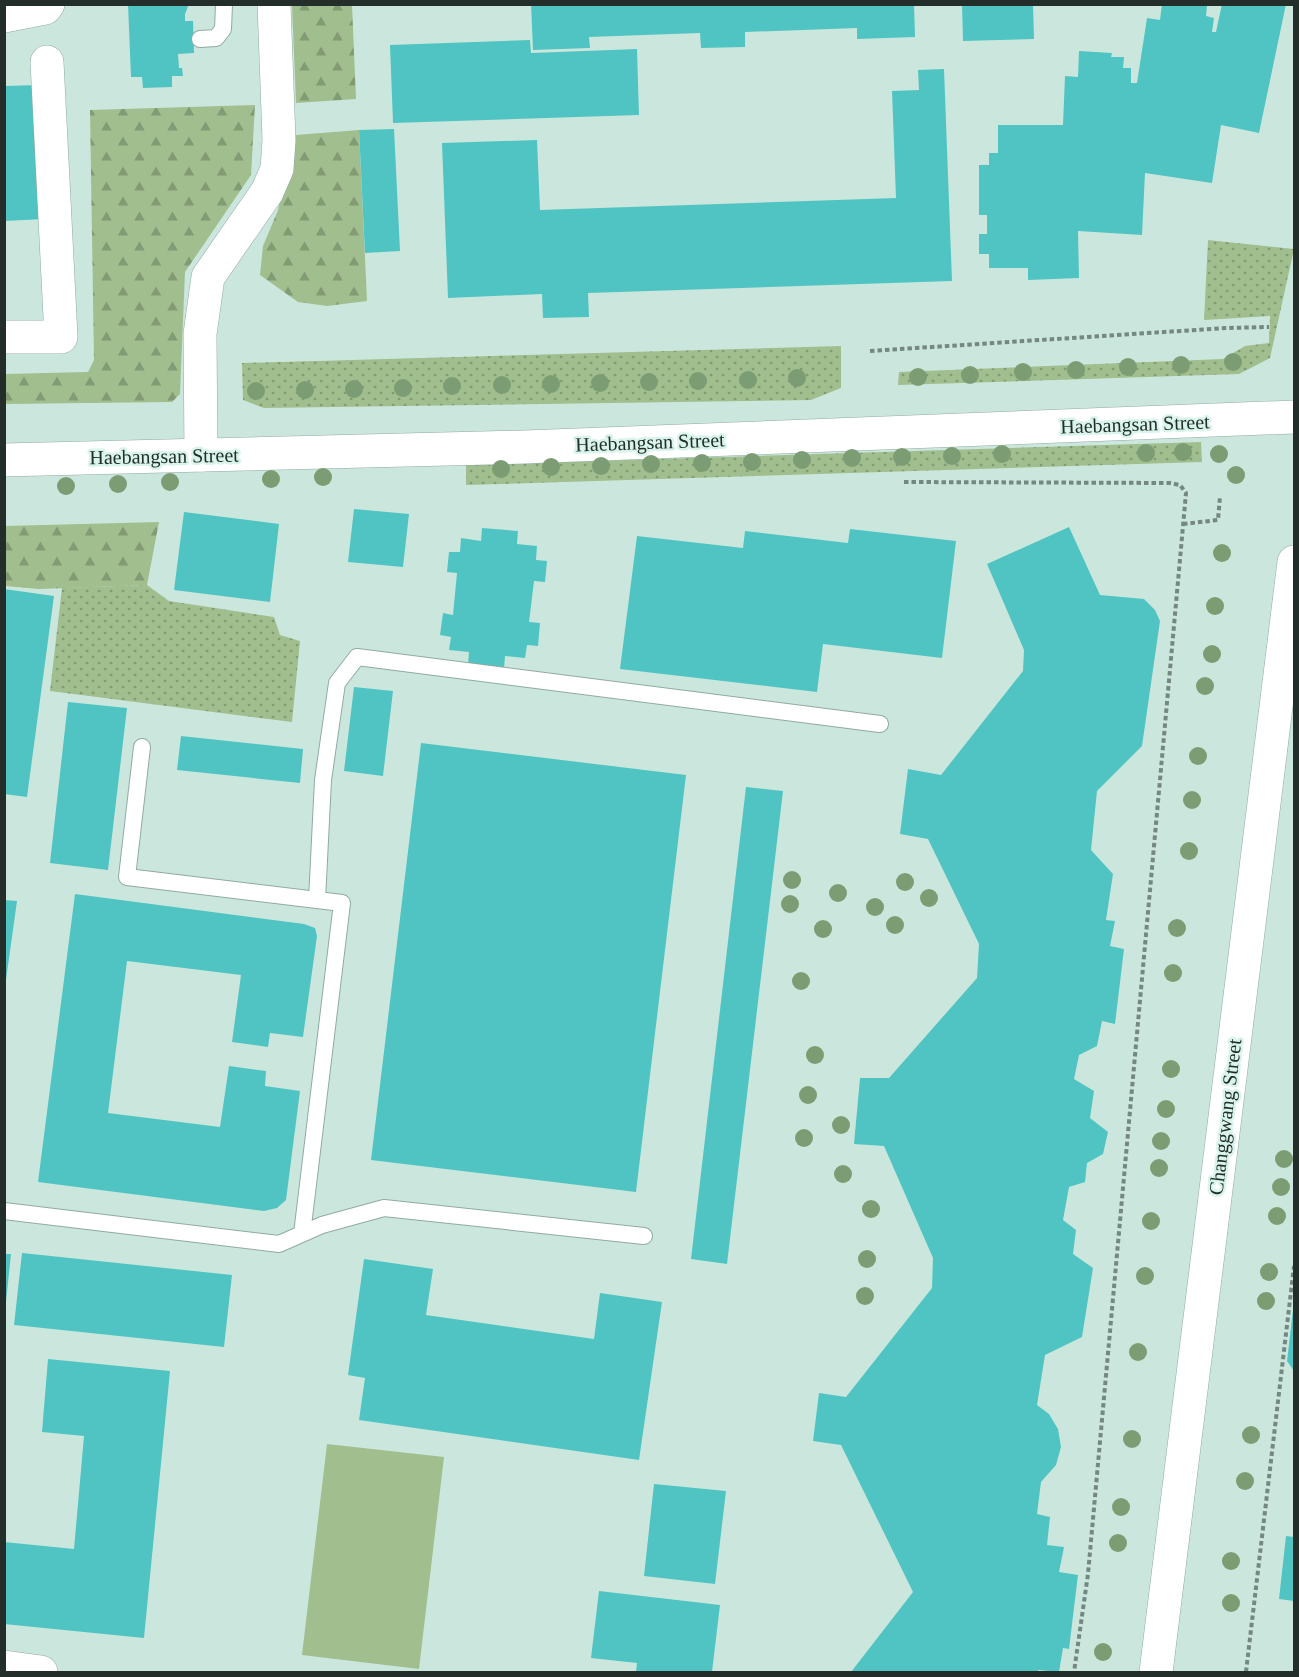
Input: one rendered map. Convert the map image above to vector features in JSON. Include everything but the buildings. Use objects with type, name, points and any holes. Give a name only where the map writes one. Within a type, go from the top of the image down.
[{"type":"main road","points":[[4,15],[45,8],[48,4]]},
{"type":"main road","points":[[201,455],[200,334],[208,277],[267,192],[277,169],[279,140],[274,4]]},
{"type":"main road","points":[[4,337],[61,337],[47,62]]},
{"type":"main road","name":"Haebangsan Street","points":[[4,460],[525,447],[1294,417]]},
{"type":"main road","name":"Changgwang Street","points":[[1156,1672],[1294,562]]},
{"type":"main road","points":[[4,1667],[41,1672]]},
{"type":"lane","points":[[200,39],[216,38],[223,29],[224,4]]},
{"type":"lane","points":[[317,900],[323,780],[337,683],[357,657],[880,724]]},
{"type":"lane","points":[[142,747],[127,877],[342,903],[302,1234]]},
{"type":"lane","points":[[4,1211],[279,1244],[322,1225],[384,1208],[644,1236]]},
{"type":"path","points":[[870,351],[1269,327]]},
{"type":"path","points":[[904,482],[1170,483],[1180,485],[1186,493],[1088,1574],[1074,1672]]},
{"type":"path","points":[[1183,524],[1218,520],[1220,496]]},
{"type":"path","points":[[1246,1672],[1294,1266]]},
{"type":"green space","points":[[292,5],[352,5],[356,99],[296,103]]},
{"type":"green space","points":[[255,105],[251,175],[185,272],[180,394],[172,402],[5,404],[5,374],[88,372],[94,360],[90,110]]},
{"type":"green space","points":[[359,130],[367,301],[327,306],[298,302],[260,275],[263,246],[278,210],[296,135]]},
{"type":"green space","points":[[1208,240],[1294,249],[1270,358],[1239,374],[898,385],[899,372],[1223,359],[1245,346],[1269,343],[1270,316],[1204,320]]},
{"type":"green space","points":[[841,346],[841,388],[811,400],[264,408],[243,400],[242,363]]},
{"type":"green space","points":[[1201,442],[1202,462],[466,485],[466,465]]},
{"type":"green space","points":[[159,522],[147,585],[39,589],[5,586],[5,526]]},
{"type":"green space","points":[[147,585],[169,601],[274,617],[280,635],[300,641],[292,722],[50,691],[62,588]]},
{"type":"green space","points":[[327,1444],[444,1457],[419,1669],[302,1655]]}]
